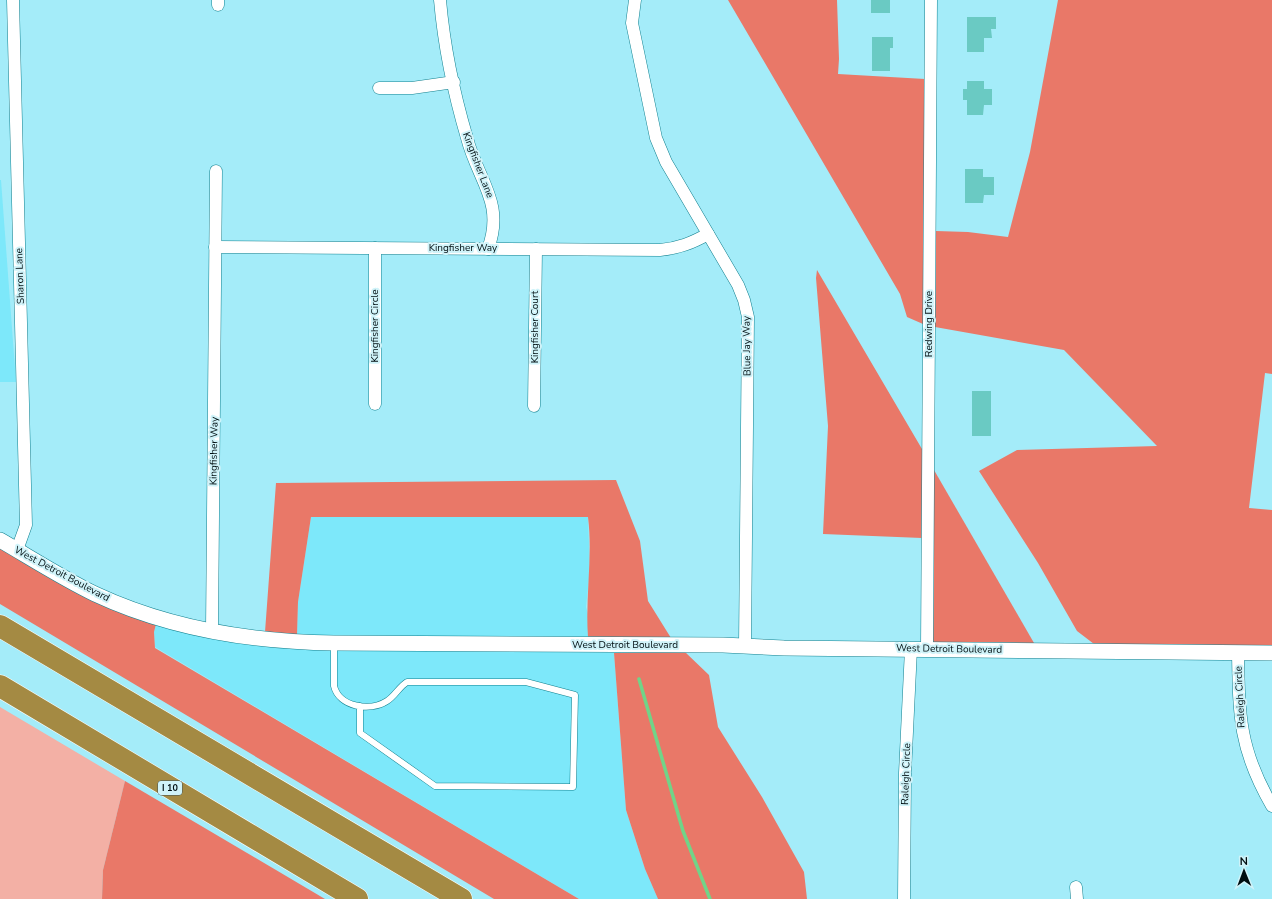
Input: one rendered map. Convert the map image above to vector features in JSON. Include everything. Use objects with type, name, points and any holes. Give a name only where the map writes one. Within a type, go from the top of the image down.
[{"type":"highway","points":[[0,626],[461,899]]},
{"type":"highway","name":"I 10","points":[[0,686],[356,899]]},
{"type":"street","name":"Sharon Lane","points":[[12,0],[26,512],[26,525],[17,550]]},
{"type":"street","name":"Kingfisher Lane","points":[[440,0],[442,23],[467,139],[492,202],[494,226],[488,248]]},
{"type":"street","name":"Blue Jay Way","points":[[635,0],[632,23],[656,138],[666,162],[738,285],[744,300],[748,317],[746,646]]},
{"type":"street","name":"Redwing Drive","points":[[927,649],[932,0]]},
{"type":"street","points":[[379,88],[412,88],[454,82]]},
{"type":"street","name":"Kingfisher Way","points":[[212,631],[216,170]]},
{"type":"street","name":"Kingfisher Way","points":[[215,247],[660,250],[692,244],[708,234]]},
{"type":"street","name":"Kingfisher Circle","points":[[375,248],[375,404]]},
{"type":"street","name":"Kingfisher Court","points":[[534,406],[536,249]]},
{"type":"street","name":"West Detroit Boulevard","points":[[0,540],[73,582],[118,603],[176,623],[212,631],[287,641],[334,643],[746,646],[1272,653]]},
{"type":"street","name":"Raleigh Circle","points":[[904,899],[905,773],[911,649]]},
{"type":"street","name":"Raleigh Circle","points":[[1238,652],[1239,712],[1242,735],[1252,768],[1272,806]]},
{"type":"street","points":[[1076,887],[1077,899]]},
{"type":"lane","points":[[334,643],[334,686],[336,692],[345,701],[360,706],[378,705],[386,702],[407,682],[526,682],[575,695],[573,787],[434,786],[360,733],[360,706]]},
{"type":"shaded area","points":[[728,0],[837,0],[839,59],[838,74],[925,79],[923,324],[907,317],[900,294]]},
{"type":"shaded area","points":[[1058,0],[1272,0],[1272,374],[1265,373],[1249,508],[1272,510],[1272,646],[1094,644],[1077,631],[1038,563],[979,471],[1017,450],[1157,446],[1064,350],[935,327],[936,231],[968,232],[1008,237],[1030,152]]},
{"type":"shaded area","points":[[1,180],[16,382],[0,382]]},
{"type":"shaded area","points":[[817,270],[922,449],[922,538],[823,534],[828,426],[816,278]]},
{"type":"shaded area","points":[[934,470],[1034,643],[933,642]]},
{"type":"shaded area","points":[[616,480],[640,541],[648,601],[671,638],[588,637],[587,607],[590,547],[588,517],[311,517],[298,602],[297,635],[265,632],[276,483]]},
{"type":"shaded area","points":[[311,517],[588,517],[590,570],[586,607],[595,637],[613,636],[613,638],[297,635],[298,602]]},
{"type":"shaded area","points":[[0,548],[156,624],[154,632],[155,648],[579,899],[494,899],[0,604]]},
{"type":"shaded area","points":[[156,624],[206,638],[286,648],[614,653],[626,810],[645,869],[658,899],[579,899],[155,647],[154,632]]},
{"type":"shaded area","points":[[685,652],[709,675],[718,727],[762,797],[804,872],[807,899],[658,899],[645,869],[626,810],[614,653]]},
{"type":"shaded area","points":[[0,707],[125,781],[103,870],[102,899],[0,899]]},
{"type":"shaded area","points":[[125,781],[325,899],[102,899],[103,870]]},
{"type":"building","points":[[871,0],[890,0],[890,13],[871,13]]},
{"type":"building","points":[[967,17],[996,17],[996,29],[991,29],[992,38],[984,38],[984,52],[967,52]]},
{"type":"building","points":[[872,37],[893,37],[893,48],[890,48],[890,71],[872,71]]},
{"type":"building","points":[[967,81],[984,81],[984,89],[992,89],[992,105],[984,105],[983,115],[967,115],[967,100],[963,100],[963,89],[967,89]]},
{"type":"building","points":[[965,169],[983,169],[983,177],[994,177],[994,195],[984,195],[983,203],[965,203]]},
{"type":"building","points":[[972,391],[991,391],[991,436],[972,436]]},
{"type":"waterway","points":[[639,679],[683,831],[710,899]]}]
